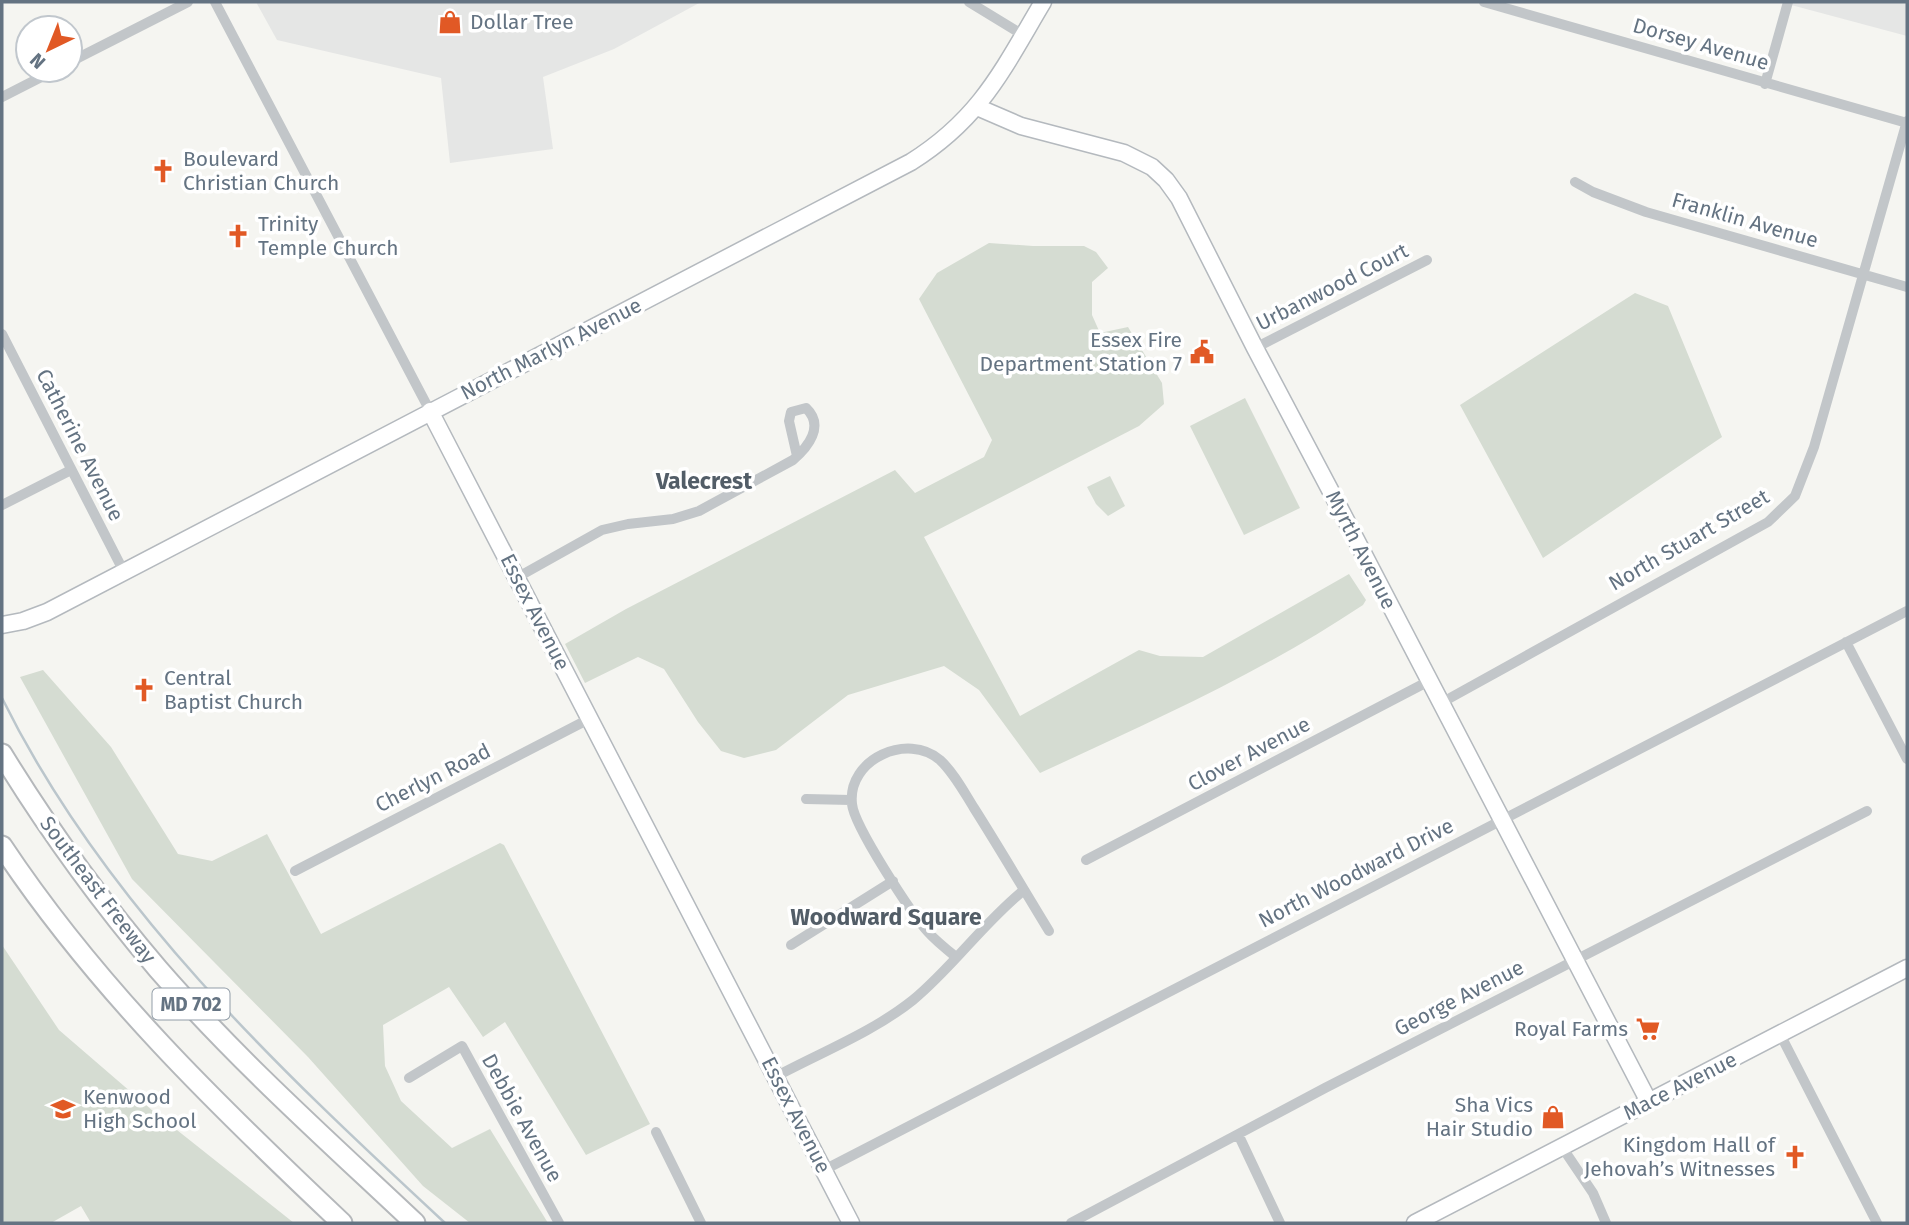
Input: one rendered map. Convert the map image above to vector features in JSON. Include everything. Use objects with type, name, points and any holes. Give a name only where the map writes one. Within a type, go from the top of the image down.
[{"type":"highway","name":"Southeast Freeway","points":[[2,754],[89,882],[159,969],[250,1066],[415,1223]]},
{"type":"highway","name":"MD 702","points":[[2,846],[84,958],[157,1042],[205,1093],[342,1223]]},
{"type":"street","points":[[84,55],[188,2]]},
{"type":"street","name":"Essex Avenue","points":[[215,2],[518,577],[589,719],[852,1223]]},
{"type":"street","points":[[969,2],[1023,35]]},
{"type":"street","name":"North Marlyn Avenue","points":[[2,625],[47,612],[911,162],[943,141],[977,107],[1043,2]]},
{"type":"street","name":"Dorsey Avenue","points":[[1484,2],[1765,84],[1907,122]]},
{"type":"street","points":[[1765,84],[1788,2]]},
{"type":"street","points":[[2,97],[28,84]]},
{"type":"street","name":"Myrth Avenue","points":[[977,107],[1021,126],[1124,153],[1152,167],[1179,198],[1648,1102]]},
{"type":"street","name":"North Stuart Street","points":[[1441,704],[1768,522],[1787,505],[1800,488],[1807,467],[1907,122]]},
{"type":"street","name":"Franklin Avenue","points":[[1574,182],[1646,212],[1907,287]]},
{"type":"street","name":"Urbanwood Court","points":[[1255,348],[1427,260]]},
{"type":"street","name":"Catherine Avenue","points":[[2,334],[124,572]]},
{"type":"street","points":[[518,577],[602,530],[673,519],[699,511],[797,456]]},
{"type":"street","points":[[2,505],[71,470]]},
{"type":"street","name":"North Woodward Drive","points":[[824,1170],[1907,611]]},
{"type":"street","points":[[1846,642],[1907,758]]},
{"type":"street","name":"Clover Avenue","points":[[1086,860],[1429,681]]},
{"type":"street","name":"Cherlyn Road","points":[[295,871],[589,719]]},
{"type":"street","points":[[956,957],[922,924],[857,819],[851,800],[859,776],[880,754],[902,749],[923,751],[940,760],[954,778],[1049,931]]},
{"type":"street","points":[[806,799],[851,800]]},
{"type":"street","name":"George Avenue","points":[[1071,1223],[1325,1088],[1867,811]]},
{"type":"street","points":[[791,945],[893,881]]},
{"type":"street","points":[[777,1076],[893,1014],[929,986],[992,918],[1024,890]]},
{"type":"street","name":"Mace Avenue","points":[[1415,1223],[1907,968]]},
{"type":"street","points":[[1780,1034],[1877,1223]]},
{"type":"street","name":"Debbie Avenue","points":[[409,1078],[462,1046],[559,1223]]},
{"type":"street","points":[[656,1132],[701,1223]]},
{"type":"street","points":[[1239,1136],[1280,1223]]},
{"type":"street","points":[[1562,1147],[1593,1193],[1606,1223]]},
{"type":"shaded area","points":[[256,2],[701,2],[614,49],[543,77],[553,149],[450,163],[441,78],[277,40]]},
{"type":"shaded area","points":[[1780,2],[1907,2],[1907,36]]},
{"type":"shaded area","points":[[989,243],[1084,246],[1096,252],[1108,268],[1092,282],[1092,315],[1100,333],[1128,327],[1162,383],[1164,404],[1139,426],[924,537],[1020,716],[1139,650],[1160,656],[1203,657],[1349,574],[1366,600],[1363,605],[1245,675],[1040,773],[979,690],[944,666],[848,695],[776,750],[744,758],[721,751],[698,722],[664,669],[638,657],[585,683],[565,644],[626,609],[895,470],[915,493],[984,457],[992,440],[919,299],[937,273]]},
{"type":"shaded area","points":[[1635,293],[1668,306],[1722,437],[1543,558],[1460,405]]},
{"type":"shaded area","points":[[1245,398],[1300,508],[1244,535],[1190,426]]},
{"type":"shaded area","points":[[1110,476],[1125,506],[1108,516],[1096,504],[1087,487]]},
{"type":"shaded area","points":[[43,670],[111,747],[178,854],[212,861],[267,834],[321,934],[500,843],[504,845],[650,1124],[586,1155],[505,1022],[483,1037],[449,987],[383,1025],[385,1066],[401,1101],[452,1148],[490,1129],[548,1223],[470,1223],[423,1186],[308,1057],[132,879],[20,677]]},
{"type":"shaded area","points":[[2,945],[59,1030],[153,1111],[294,1223],[91,1223],[81,1206],[51,1223],[2,1223]]},
{"type":"waterway","points":[[2,698],[43,774],[91,846],[143,914],[199,980],[258,1043],[445,1223]]},
{"type":"place","name":"Dollar Tree","points":[[450,22]]},
{"type":"place","name":"Boulevard Christian Church","points":[[163,171]]},
{"type":"place","name":"Trinity Temple Church","points":[[238,236]]},
{"type":"place","name":"Essex Fire Department Station 7","points":[[1202,352]]},
{"type":"place","name":"Central Baptist Church","points":[[144,690]]},
{"type":"place","name":"Royal Farms","points":[[1648,1029]]},
{"type":"place","name":"Kenwood High School","points":[[63,1109]]},
{"type":"place","name":"Sha Vics Hair Studio","points":[[1553,1117]]},
{"type":"place","name":"Kingdom Hall of Jehovah’s Witnesses","points":[[1795,1157]]},
{"type":"district","name":"Valecrest","points":[[704,481]]},
{"type":"district","name":"Woodward Square","points":[[886,917]]}]
